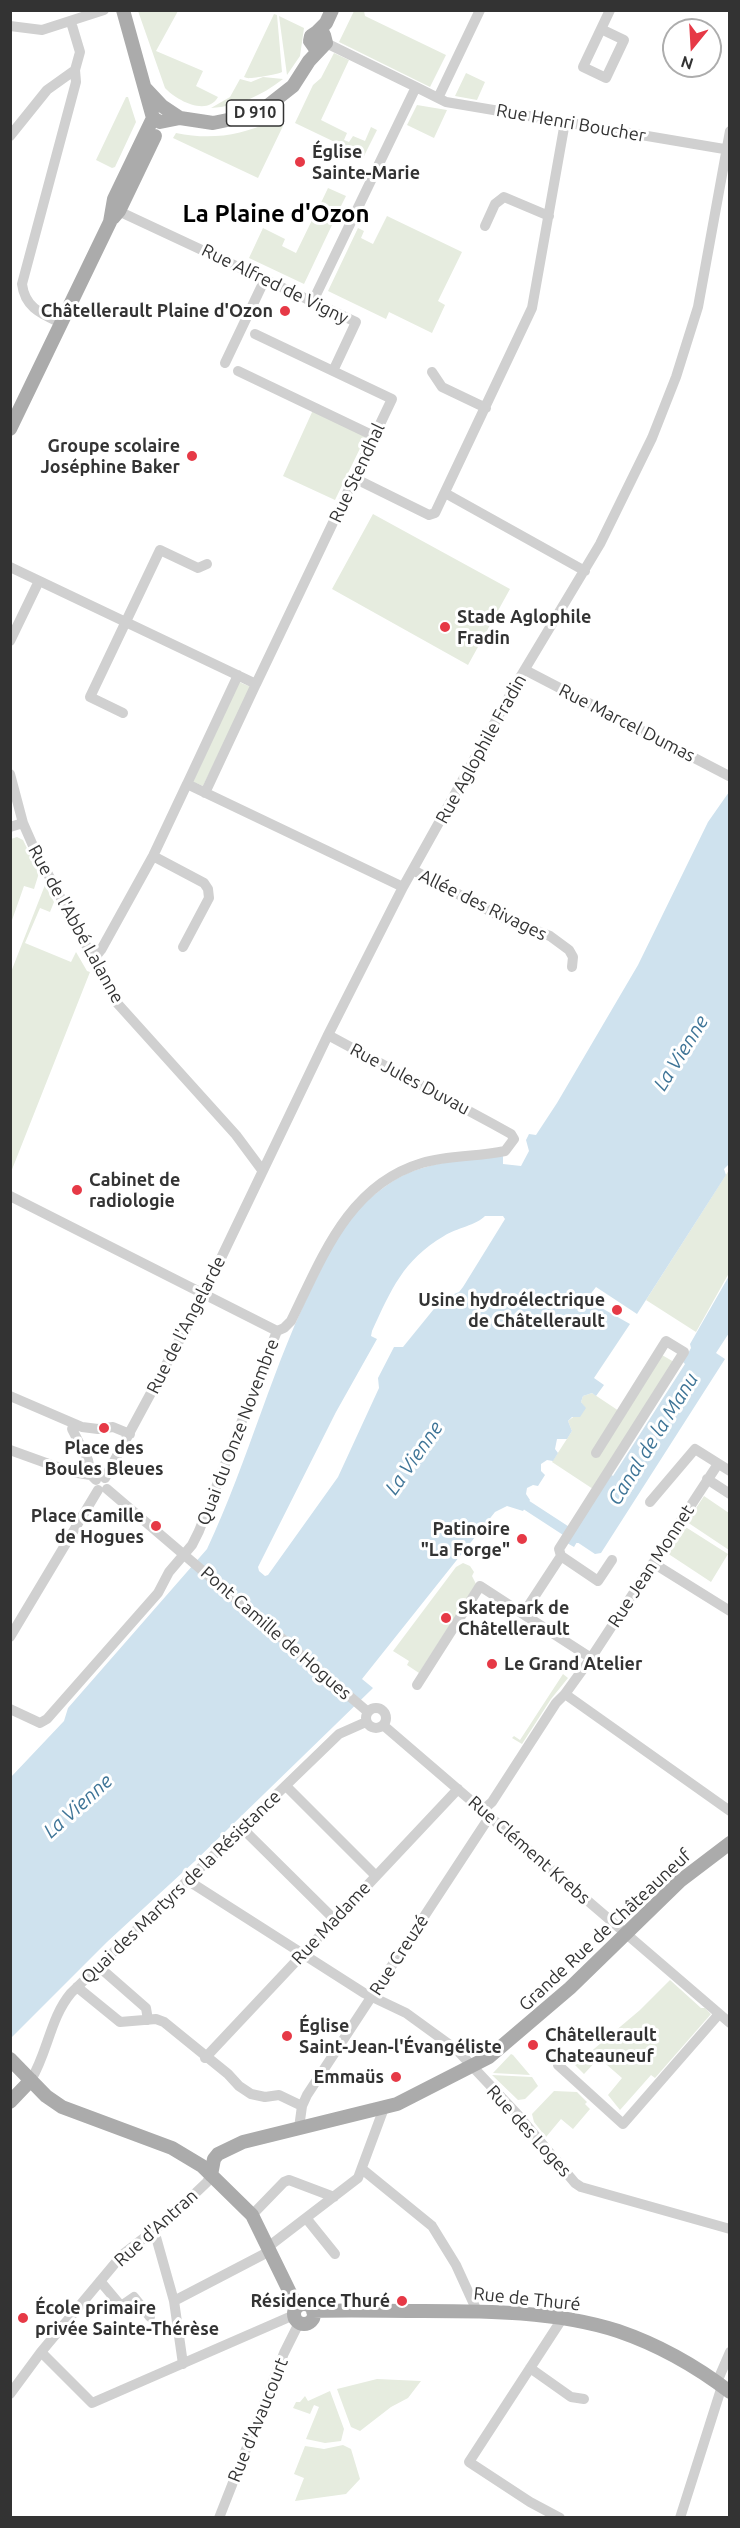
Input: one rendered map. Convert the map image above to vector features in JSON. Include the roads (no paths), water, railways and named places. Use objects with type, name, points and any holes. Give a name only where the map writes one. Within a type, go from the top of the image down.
[{"type":"main road","points":[[10,429],[114,214],[114,199],[160,115],[146,89],[123,10]]},
{"type":"main road","name":"D 910","points":[[160,115],[213,123],[259,111],[284,95],[300,76],[323,34]]},
{"type":"main road","name":"Grande Rue de Châteauneuf","points":[[211,2175],[214,2159],[230,2147],[384,2108],[489,2057],[551,2006],[680,1881],[729,1843]]},
{"type":"main road","points":[[10,2059],[46,2096],[62,2107],[172,2148],[190,2158],[211,2175],[252,2216],[269,2249],[297,2315]]},
{"type":"main road","points":[[10,2102],[31,2080]]},
{"type":"main road","name":"Rue de Thuré","points":[[297,2315],[306,2304],[313,2311],[477,2311],[562,2319],[593,2325],[648,2343],[678,2357],[723,2387]]},
{"type":"street","points":[[10,26],[42,30],[104,10]]},
{"type":"street","points":[[438,98],[480,10]]},
{"type":"street","points":[[601,29],[624,40],[606,78],[583,67],[601,29],[610,10]]},
{"type":"street","points":[[61,323],[31,306],[26,300],[22,284],[76,82],[75,70],[80,52],[71,22]]},
{"type":"street","name":"Rue Henri Boucher","points":[[323,34],[446,102],[728,150]]},
{"type":"street","points":[[10,136],[47,90],[75,70]]},
{"type":"street","points":[[313,301],[416,87]]},
{"type":"street","points":[[354,478],[429,515],[435,513],[532,308],[565,122]]},
{"type":"street","name":"Rue Aglophile Fradin","points":[[262,1170],[412,870],[525,670],[585,571],[652,438],[676,376],[703,285],[728,150],[729,131]]},
{"type":"street","points":[[485,226],[495,204],[504,197],[549,216]]},
{"type":"street","name":"Rue Alfred de Vigny","points":[[114,214],[265,279],[356,322],[333,371]]},
{"type":"street","points":[[225,363],[265,279]]},
{"type":"street","name":"Rue Stendhal","points":[[205,793],[392,399],[255,334]]},
{"type":"street","points":[[238,371],[374,436]]},
{"type":"street","points":[[432,372],[442,387],[486,408]]},
{"type":"street","points":[[445,493],[585,571]]},
{"type":"street","points":[[123,713],[90,698],[160,550],[198,568],[207,564]]},
{"type":"street","points":[[10,567],[256,684]]},
{"type":"street","points":[[10,641],[39,581]]},
{"type":"street","name":"Rue Marcel Dumas","points":[[525,670],[729,776]]},
{"type":"street","points":[[93,960],[101,950],[153,856],[238,675]]},
{"type":"street","name":"Rue de l'Abbé Lalanne","points":[[10,774],[23,823],[38,856],[117,1003],[236,1135],[262,1170]]},
{"type":"street","points":[[187,784],[403,887]]},
{"type":"street","points":[[10,827],[23,823]]},
{"type":"street","points":[[153,856],[204,884],[208,889],[209,898],[183,947]]},
{"type":"street","name":"Allée des Rivages","points":[[412,870],[507,919],[550,936],[569,950],[573,957],[572,966]]},
{"type":"street","name":"Rue Jules Duvau","points":[[328,1035],[493,1124]]},
{"type":"street","name":"Quai du Onze Novembre","points":[[10,1709],[40,1723],[47,1719],[158,1593],[169,1572],[199,1532],[277,1331],[291,1321],[333,1235],[355,1205],[388,1179],[423,1163],[505,1151],[514,1139],[511,1134],[493,1124]]},
{"type":"street","name":"Rue de l'Angelarde","points":[[10,1637],[130,1434],[204,1293],[262,1170]]},
{"type":"street","points":[[10,1196],[277,1331]]},
{"type":"street","points":[[596,1453],[666,1341],[684,1352],[559,1549],[561,1557],[598,1581],[612,1560]]},
{"type":"street","points":[[10,1396],[78,1426],[98,1429],[113,1427],[130,1434]]},
{"type":"street","points":[[78,1426],[72,1429],[99,1483]]},
{"type":"street","points":[[650,1502],[695,1449],[729,1471]]},
{"type":"street","points":[[10,1450],[99,1483],[184,1554]]},
{"type":"street","name":"Rue Jean Monnet","points":[[565,1694],[716,1467]]},
{"type":"street","points":[[707,1479],[729,1494]]},
{"type":"street","name":"Pont Camille de Hogues","points":[[184,1554],[365,1713],[373,1709],[382,1711],[385,1719],[383,1725]]},
{"type":"street","points":[[523,1614],[561,1557]]},
{"type":"street","points":[[653,1563],[729,1611]]},
{"type":"street","points":[[417,1685],[480,1587],[591,1658]]},
{"type":"street","points":[[565,1694],[729,1811]]},
{"type":"street","name":"Rue Creuzé","points":[[299,2128],[302,2106],[492,1802],[556,1702],[565,1694]]},
{"type":"street","points":[[365,1713],[374,1728],[383,1725]]},
{"type":"street","name":"Quai des Martyrs de la Résistance","points":[[31,2080],[41,2062],[57,2013],[76,1987],[339,1734],[365,1713]]},
{"type":"street","name":"Rue Clément Krebs","points":[[383,1725],[729,2023]]},
{"type":"street","points":[[286,1786],[376,1876]]},
{"type":"street","name":"Rue Madame","points":[[205,2058],[458,1789]]},
{"type":"street","points":[[242,1828],[335,1920]]},
{"type":"street","name":"Rue des Loges","points":[[187,1880],[371,1997],[418,2022],[457,2050],[581,2187],[729,2229]]},
{"type":"street","points":[[98,1966],[146,2008],[148,2020]]},
{"type":"street","points":[[76,1987],[120,2022],[156,2019],[164,2022],[251,2094],[265,2097],[279,2095],[302,2106]]},
{"type":"street","points":[[558,2065],[623,2124],[719,2014]]},
{"type":"street","points":[[174,2301],[269,2249],[358,2178],[384,2108]]},
{"type":"street","points":[[362,2169],[432,2226],[456,2265],[477,2311]]},
{"type":"street","name":"Rue d'Antran","points":[[10,2394],[14,2380],[41,2352],[122,2255],[154,2230],[207,2182],[211,2175]]},
{"type":"street","points":[[252,2216],[284,2182],[289,2180],[334,2197]]},
{"type":"street","points":[[306,2218],[334,2254]]},
{"type":"street","points":[[154,2230],[174,2301],[183,2364]]},
{"type":"street","points":[[100,2281],[121,2306],[134,2297],[150,2317]]},
{"type":"street","points":[[41,2352],[92,2403],[297,2315]]},
{"type":"street","name":"Rue d'Avaucourt","points":[[219,2517],[297,2315]]},
{"type":"street","points":[[560,2517],[530,2502],[469,2462],[562,2319]]},
{"type":"street","points":[[680,2517],[723,2387],[729,2352]]},
{"type":"street","points":[[530,2368],[571,2397],[584,2399]]},
{"type":"water","name":"La Vienne","points":[[729,792],[730,1163],[724,1169],[726,1175],[637,1314],[596,1287],[589,1296],[599,1304],[598,1306],[630,1324],[594,1378],[604,1385],[596,1396],[592,1393],[583,1396],[581,1402],[586,1408],[580,1417],[572,1417],[568,1421],[572,1431],[567,1439],[557,1439],[555,1449],[558,1453],[553,1461],[547,1460],[541,1464],[541,1471],[545,1475],[538,1486],[533,1485],[527,1488],[526,1494],[530,1500],[523,1511],[507,1506],[495,1512],[362,1679],[373,1688],[195,1861],[107,1942],[11,2038],[11,1777],[64,1721],[68,1708],[207,1549],[236,1481],[302,1308],[336,1238],[348,1220],[379,1191],[405,1174],[418,1169],[460,1160],[503,1156],[503,1164],[521,1166],[529,1151],[526,1140],[529,1134],[536,1135],[557,1103],[638,965],[708,822]],"holes":[[[485,1216],[503,1216],[505,1219],[459,1292],[442,1299],[403,1347],[394,1347],[378,1378],[379,1388],[338,1477],[268,1575],[265,1576],[258,1567],[336,1412],[377,1339],[371,1336],[372,1331],[392,1289],[408,1266],[430,1245]]]},
{"type":"water","name":"Canal de la Manu","points":[[729,1276],[729,1333],[716,1353],[725,1359],[601,1553],[595,1554],[577,1542],[574,1547],[567,1543],[610,1474],[613,1476],[685,1364],[683,1362],[691,1348],[690,1344]]},
{"type":"waterway","points":[[514,1497],[577,1538]]},
{"type":"place","name":"Église Sainte-Marie","points":[[300,162]]},
{"type":"place","name":"Châtellerault Plaine d'Ozon","points":[[285,311]]},
{"type":"place","name":"Groupe scolaire Joséphine Baker","points":[[192,456]]},
{"type":"place","name":"Stade Aglophile Fradin","points":[[445,627]]},
{"type":"place","name":"Cabinet de radiologie","points":[[77,1190]]},
{"type":"place","name":"Usine hydroélectrique de Châtellerault","points":[[617,1310]]},
{"type":"place","name":"Place des Boules Bleues","points":[[104,1428]]},
{"type":"place","name":"Place Camille de Hogues","points":[[156,1526]]},
{"type":"place","name":"Patinoire \"La Forge\"","points":[[522,1539]]},
{"type":"place","name":"Skatepark de Châtellerault","points":[[446,1618]]},
{"type":"place","name":"Le Grand Atelier","points":[[492,1664]]},
{"type":"place","name":"Église Saint-Jean-l'Évangéliste","points":[[287,2036]]},
{"type":"place","name":"Châtellerault Chateauneuf","points":[[533,2045]]},
{"type":"place","name":"Emmaüs","points":[[396,2077]]},
{"type":"place","name":"Résidence Thuré","points":[[402,2301]]},
{"type":"place","name":"École primaire privée Sainte-Thérèse","points":[[23,2318]]},
{"type":"district","name":"La Plaine d'Ozon","points":[[276,214]]}]
